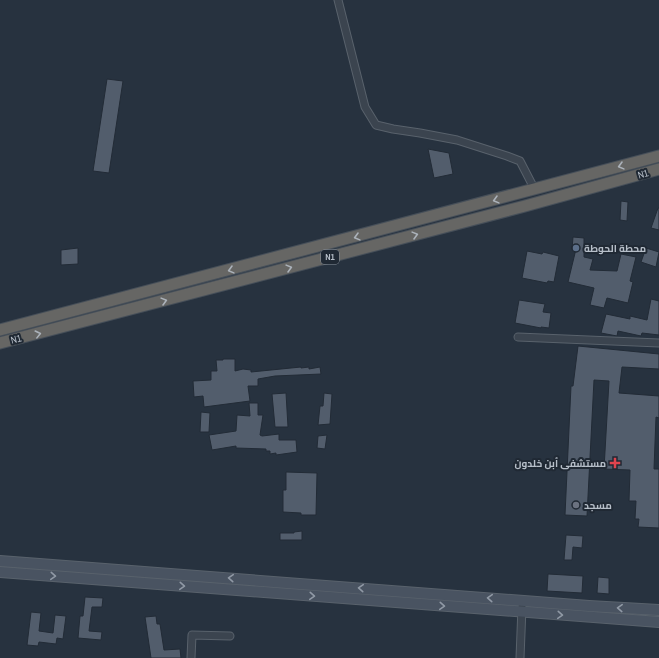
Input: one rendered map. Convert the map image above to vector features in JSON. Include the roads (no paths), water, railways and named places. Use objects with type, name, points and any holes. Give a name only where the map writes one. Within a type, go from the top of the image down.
[{"type":"highway","name":"N1","points":[[0,330],[535,190],[659,156]]},
{"type":"highway","name":"N1","points":[[0,343],[525,206],[659,169]]},
{"type":"main road","points":[[0,560],[522,601],[659,610]]},
{"type":"main road","points":[[34,574],[35,563]]},
{"type":"main road","points":[[0,572],[659,622]]},
{"type":"street","points":[[338,0],[365,107],[376,125],[457,140],[520,161],[535,190]]},
{"type":"street","points":[[518,337],[659,343]]},
{"type":"street","points":[[520,658],[522,601]]},
{"type":"street","points":[[646,621],[659,626]]},
{"type":"street","points":[[191,658],[192,635],[230,636]]},
{"type":"place","name":"محطة الحوطة","points":[[576,248]]},
{"type":"place","name":"مستشفى أبن خلدون","points":[[615,463]]},
{"type":"place","name":"مسجد","points":[[576,505]]}]
